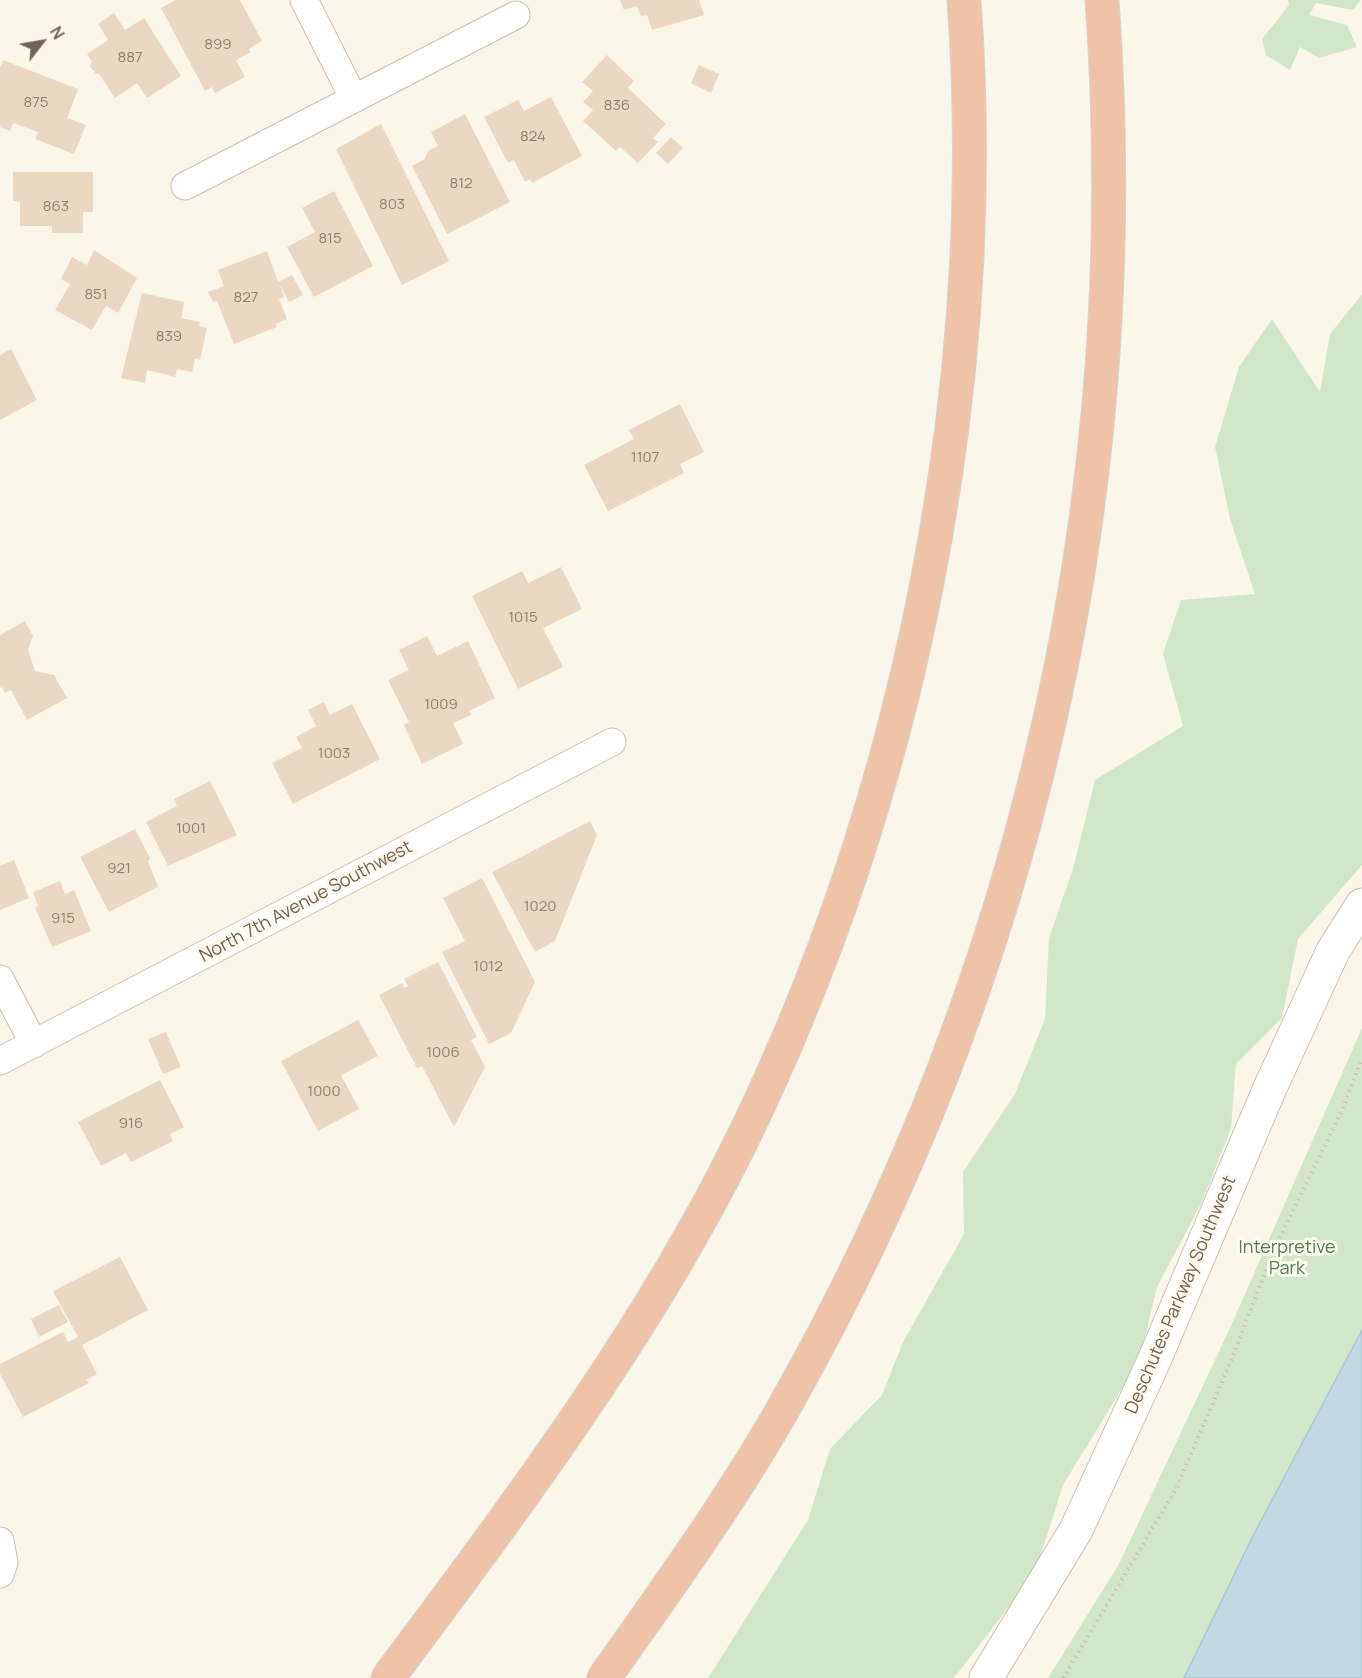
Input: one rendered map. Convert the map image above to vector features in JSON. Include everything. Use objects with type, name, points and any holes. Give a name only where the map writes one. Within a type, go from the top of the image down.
[{"type":"highway","points":[[388,1678],[563,1437],[615,1361],[678,1256],[738,1148],[790,1036],[835,920],[874,801],[907,678],[933,553],[952,426],[964,296],[969,166],[964,0]]},
{"type":"highway","points":[[604,1678],[734,1488],[781,1412],[821,1339],[894,1190],[944,1074],[994,933],[1034,791],[1064,655],[1083,540],[1096,438],[1105,345],[1110,201],[1102,0]]},
{"type":"street","points":[[304,0],[353,98]]},
{"type":"street","points":[[185,186],[516,15]]},
{"type":"street","name":"North 7th Avenue Southwest","points":[[0,1061],[612,742]]},
{"type":"street","name":"Deschutes Parkway Southwest","points":[[986,1678],[1076,1530],[1153,1363],[1270,1088],[1334,951],[1362,905]]},
{"type":"street","points":[[0,979],[34,1044]]},
{"type":"street","points":[[0,1541],[4,1563],[0,1574]]},
{"type":"path","points":[[1063,1678],[1176,1489],[1230,1363],[1273,1252],[1342,1110],[1362,1058]]},
{"type":"green space","points":[[1288,0],[1361,0],[1353,10],[1316,3],[1309,15],[1347,25],[1357,47],[1319,58],[1300,47],[1290,70],[1266,55],[1262,39],[1289,5]]},
{"type":"green space","points":[[1362,294],[1362,865],[1298,939],[1282,1018],[1236,1064],[1231,1128],[1202,1202],[1157,1287],[1140,1359],[1063,1485],[1035,1573],[954,1678],[708,1678],[808,1520],[830,1449],[882,1395],[903,1342],[964,1234],[963,1172],[1015,1094],[1045,1019],[1049,938],[1073,869],[1095,780],[1183,726],[1163,654],[1181,600],[1255,594],[1230,519],[1215,447],[1239,367],[1272,319],[1320,392],[1330,334]]},
{"type":"green space","name":"Interpretive Park","points":[[1362,1028],[1362,1330],[1253,1536],[1184,1678],[1048,1678],[1119,1564],[1230,1328]]},
{"type":"water","points":[[1362,1330],[1362,1678],[1184,1678],[1253,1536]]},
{"type":"building","points":[[176,0],[240,0],[262,41],[249,49],[251,52],[236,60],[245,77],[215,93],[212,87],[205,91],[161,8]]},
{"type":"building","points":[[620,0],[699,0],[704,15],[652,30],[647,15],[641,16],[637,6],[624,10]]},
{"type":"building","points":[[114,13],[125,30],[144,18],[181,76],[147,98],[137,83],[115,98],[99,74],[96,74],[90,66],[92,62],[87,54],[108,40],[98,24]]},
{"type":"building","points":[[607,55],[634,81],[628,88],[666,124],[653,138],[658,142],[638,163],[620,147],[616,151],[583,121],[593,110],[583,102],[593,91],[582,82]]},
{"type":"building","points":[[3,60],[78,89],[67,118],[86,125],[74,154],[35,139],[38,132],[13,123],[10,131],[0,127],[0,68]]},
{"type":"building","points":[[699,65],[719,74],[711,93],[691,83]]},
{"type":"building","points":[[551,97],[582,156],[532,183],[530,179],[525,182],[514,160],[508,163],[484,117],[518,100],[524,111]]},
{"type":"building","points":[[465,114],[510,202],[447,234],[412,166],[425,159],[428,151],[438,146],[431,132]]},
{"type":"building","points":[[381,124],[449,261],[402,285],[336,149]]},
{"type":"building","points":[[671,137],[683,148],[668,164],[656,153]]},
{"type":"building","points":[[13,172],[93,172],[93,212],[83,212],[83,233],[52,233],[52,226],[20,226],[20,202],[13,201]]},
{"type":"building","points":[[334,191],[373,266],[314,297],[287,247],[315,232],[302,208]]},
{"type":"building","points":[[94,250],[137,278],[118,313],[106,306],[92,330],[55,310],[70,284],[61,279],[72,257],[87,265]]},
{"type":"building","points":[[267,251],[278,282],[292,275],[303,295],[289,302],[280,285],[284,297],[279,299],[287,319],[275,324],[277,327],[234,344],[217,301],[213,302],[208,292],[224,286],[218,270]]},
{"type":"building","points":[[142,293],[184,302],[181,318],[200,322],[199,326],[207,328],[200,360],[195,358],[192,372],[177,369],[175,377],[147,370],[145,383],[121,378]]},
{"type":"building","points":[[11,349],[37,400],[0,420],[0,355]]},
{"type":"building","points":[[680,404],[704,452],[680,464],[684,473],[608,511],[584,465],[634,439],[629,430]]},
{"type":"building","points":[[561,567],[582,609],[543,628],[563,667],[518,689],[472,596],[522,571],[528,583]]},
{"type":"building","points":[[25,621],[33,636],[28,650],[35,671],[54,675],[67,698],[27,720],[11,690],[5,693],[2,687],[0,688],[0,635]]},
{"type":"building","points":[[427,636],[437,656],[468,641],[495,698],[469,711],[471,715],[453,723],[463,744],[422,764],[404,725],[409,722],[388,680],[409,670],[399,650]]},
{"type":"building","points":[[324,702],[330,715],[352,704],[380,759],[293,804],[272,763],[302,748],[296,737],[316,726],[308,710]]},
{"type":"building","points":[[210,781],[237,835],[168,866],[146,822],[177,806],[174,799]]},
{"type":"building","points":[[590,821],[597,835],[555,941],[535,952],[492,872]]},
{"type":"building","points":[[135,829],[150,858],[148,861],[158,887],[109,912],[80,857]]},
{"type":"building","points":[[14,860],[29,898],[0,910],[0,866]]},
{"type":"building","points":[[482,878],[535,982],[511,1033],[489,1044],[442,952],[465,941],[443,898]]},
{"type":"building","points":[[60,881],[65,894],[74,890],[91,931],[52,947],[35,907],[38,906],[33,892]]},
{"type":"building","points":[[438,962],[477,1037],[471,1040],[485,1067],[454,1127],[422,1066],[417,1068],[379,995],[402,983],[404,988],[408,986],[404,979]]},
{"type":"building","points":[[358,1020],[378,1056],[341,1075],[359,1109],[318,1131],[281,1061]]},
{"type":"building","points":[[166,1032],[181,1067],[163,1074],[148,1039]]},
{"type":"building","points":[[160,1080],[184,1127],[170,1134],[173,1141],[131,1162],[126,1153],[101,1166],[78,1122]]},
{"type":"building","points":[[120,1257],[148,1310],[82,1345],[97,1374],[86,1380],[89,1383],[23,1417],[0,1374],[0,1364],[63,1332],[68,1342],[78,1337],[53,1291]]},
{"type":"building","points":[[59,1305],[68,1322],[39,1337],[31,1319]]}]
